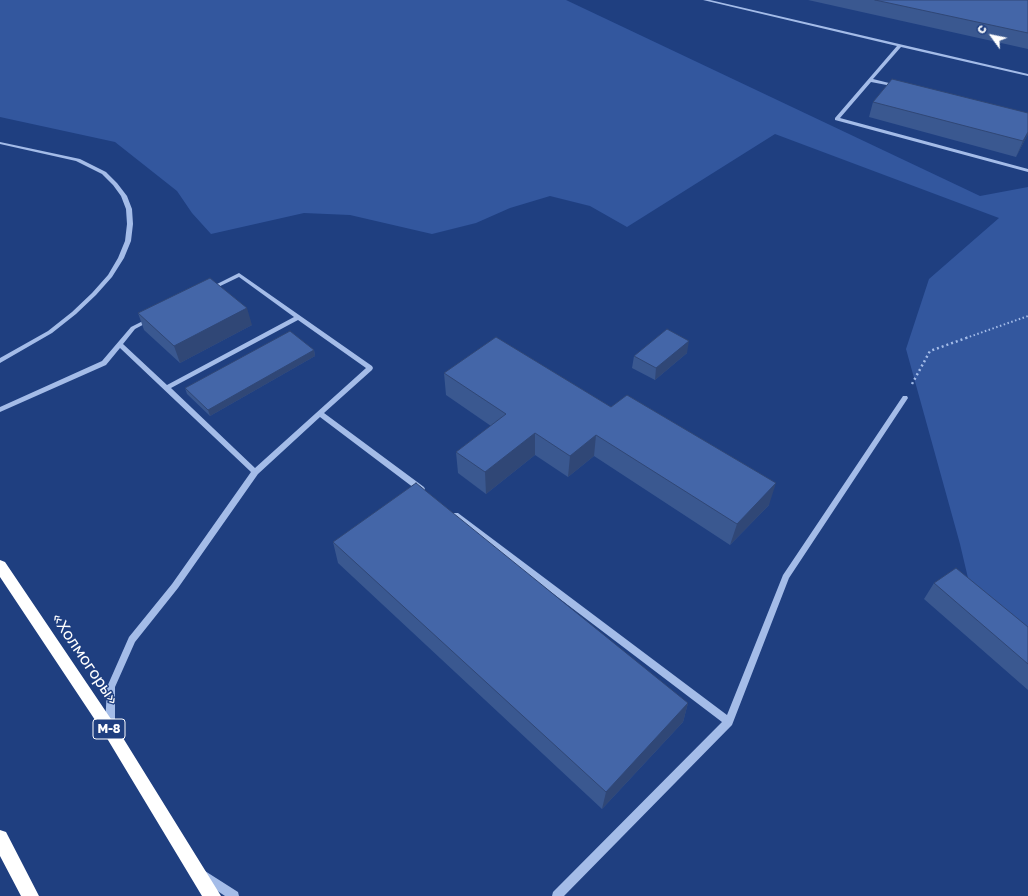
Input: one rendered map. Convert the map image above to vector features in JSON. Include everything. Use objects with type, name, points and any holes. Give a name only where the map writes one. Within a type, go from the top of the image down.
[{"type":"highway","name":"«Холмогоры»","points":[[0,566],[110,730],[212,896]]},
{"type":"highway","points":[[0,838],[30,896]]},
{"type":"street","points":[[705,0],[1028,75]]},
{"type":"street","points":[[900,45],[837,119],[1028,171]]},
{"type":"street","points":[[870,80],[900,88]]},
{"type":"street","points":[[0,143],[78,160],[104,173],[116,184],[124,196],[129,209],[130,224],[128,241],[121,258],[110,276],[94,294],[74,313],[50,332],[0,361]]},
{"type":"street","points":[[110,730],[111,687],[132,640],[175,586],[255,472],[321,414],[370,368],[239,275],[203,293]]},
{"type":"street","points":[[166,388],[298,317]]},
{"type":"street","points":[[0,410],[104,363],[133,328],[154,318]]},
{"type":"street","points":[[120,344],[255,472]]},
{"type":"street","points":[[559,895],[729,722],[786,577],[905,398]]},
{"type":"street","points":[[321,414],[430,495]]},
{"type":"street","points":[[449,510],[729,722]]},
{"type":"street","points":[[194,868],[234,896]]},
{"type":"path","points":[[905,398],[930,351],[1028,316]]},
{"type":"shaded area","points":[[0,0],[566,0],[980,196],[1028,187],[1028,629],[968,578],[906,349],[929,279],[999,218],[775,134],[627,227],[590,206],[550,196],[510,208],[476,223],[432,234],[350,215],[304,213],[211,234],[192,213],[177,191],[115,142],[0,117]]},
{"type":"building","points":[[875,0],[1028,0],[1028,33]]},
{"type":"building","points":[[892,79],[1028,113],[1028,132],[1023,141],[873,102]]},
{"type":"building","points":[[210,278],[247,308],[174,346],[138,313]]},
{"type":"building","points":[[667,329],[689,341],[656,368],[634,356]]},
{"type":"building","points":[[290,331],[314,350],[208,410],[185,388]]},
{"type":"building","points":[[496,337],[611,407],[627,395],[776,483],[737,524],[596,435],[570,456],[535,433],[485,472],[456,452],[506,414],[444,373]]},
{"type":"building","points":[[416,483],[688,703],[606,792],[333,542]]},
{"type":"building","points":[[956,568],[1028,627],[1028,664],[934,583]]}]
